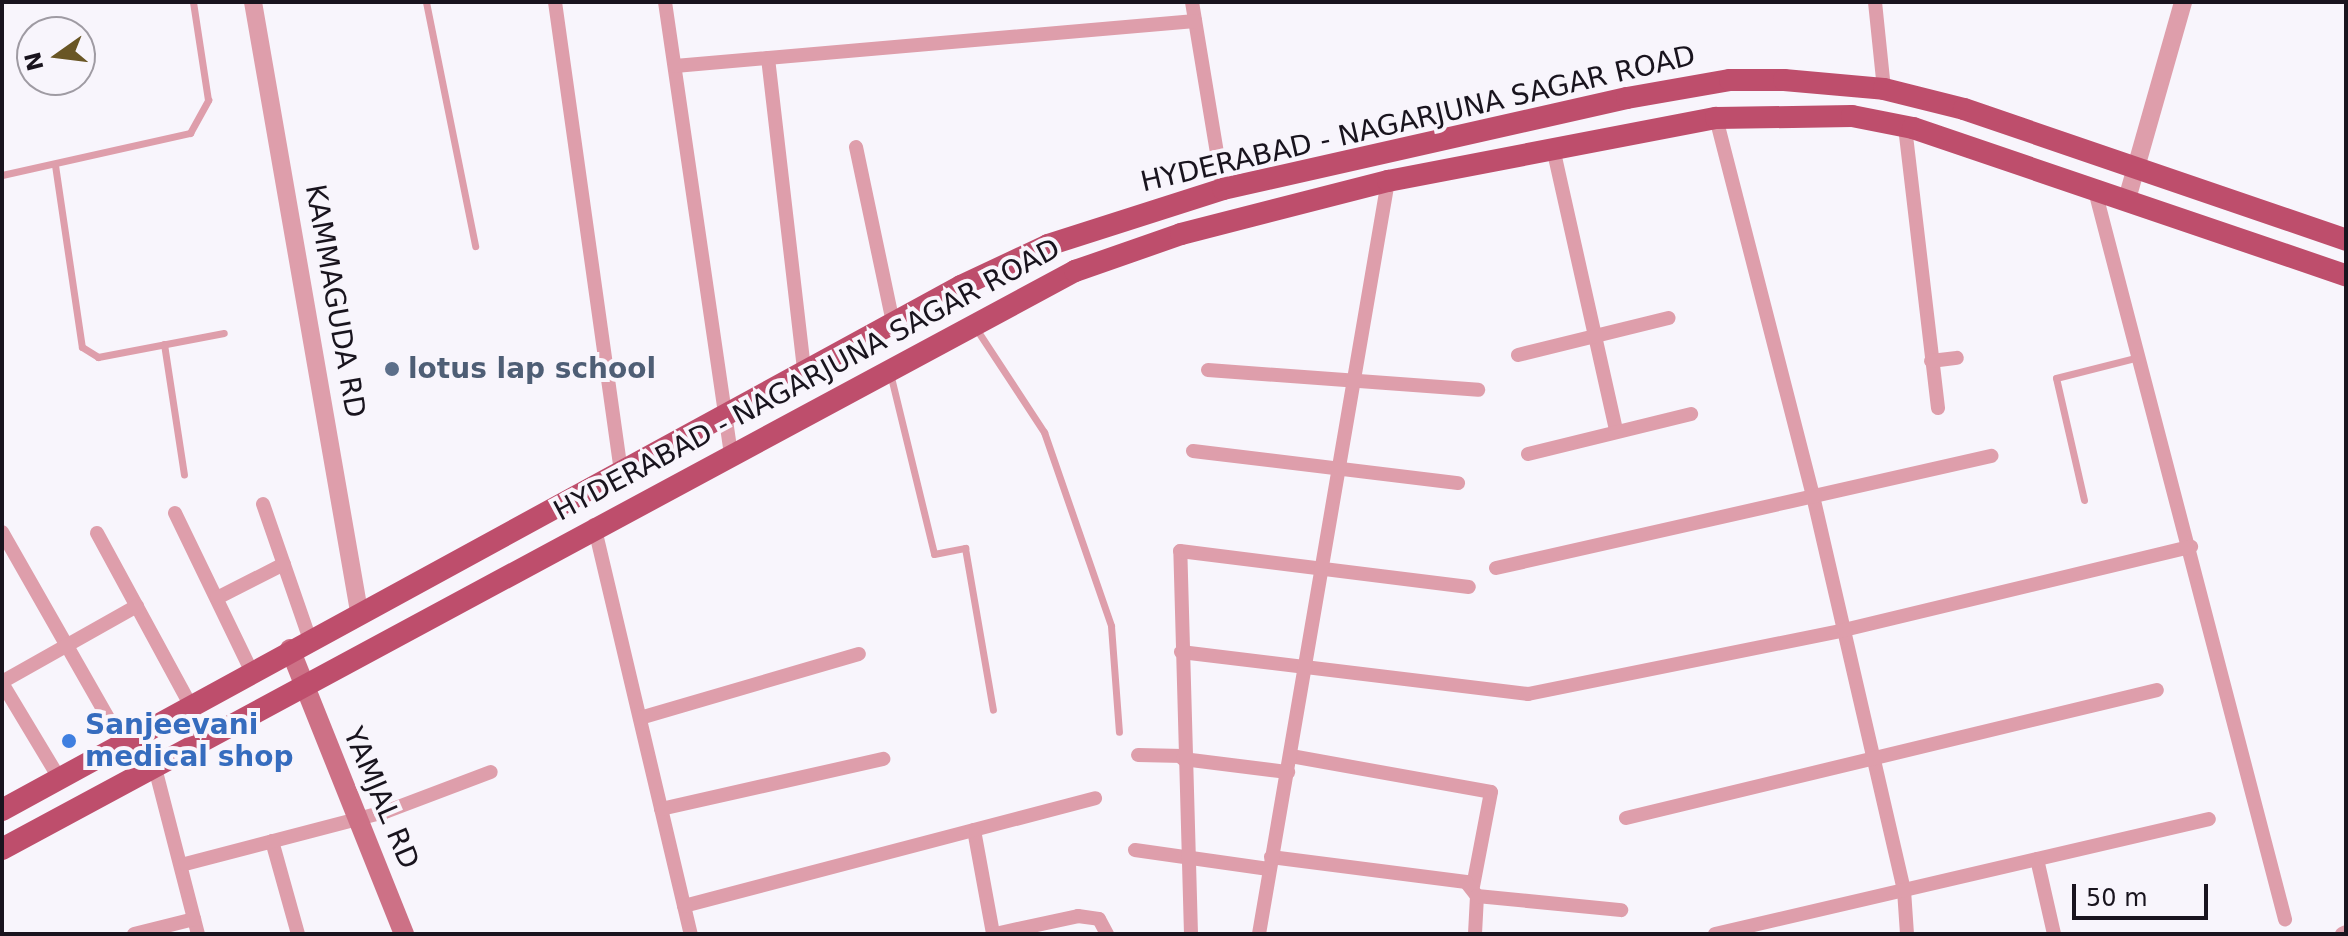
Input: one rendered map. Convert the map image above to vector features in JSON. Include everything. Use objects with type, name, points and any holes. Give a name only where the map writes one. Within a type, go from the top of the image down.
[{"type":"main road","name":"HYDERABAD - NAGARJUNA SAGAR ROAD","points":[[2,810],[300,643],[893,322],[1048,245],[1223,189],[1730,80],[1884,89],[2138,165],[2346,240]]},
{"type":"main road","name":"HYDERABAD - NAGARJUNA SAGAR ROAD","points":[[2,849],[594,525],[972,322],[1075,271],[1181,234],[1388,181],[1716,118],[1852,116],[1905,127],[2094,187],[2346,275]]},
{"type":"main road","name":"YAMJAL RD","points":[[300,643],[301,685],[364,818],[404,934]]},
{"type":"street","name":"KAMMAGUDA RD","points":[[253,2],[359,611]]},
{"type":"street","points":[[555,2],[621,469]]},
{"type":"street","points":[[665,2],[731,452]]},
{"type":"street","points":[[1192,2],[1223,189]]},
{"type":"street","points":[[1875,2],[1884,89]]},
{"type":"street","points":[[2127,199],[2183,2]]},
{"type":"street","points":[[675,66],[1195,21]]},
{"type":"street","points":[[768,58],[804,370]]},
{"type":"street","points":[[1716,118],[1813,496],[1904,890],[1907,934]]},
{"type":"street","points":[[1905,127],[1938,408]]},
{"type":"street","points":[[856,147],[893,322]]},
{"type":"street","points":[[1553,148],[1616,431]]},
{"type":"street","points":[[1259,934],[1388,181]]},
{"type":"street","points":[[2094,187],[2191,547],[2285,919]]},
{"type":"street","points":[[1518,355],[1669,318]]},
{"type":"street","points":[[1931,361],[1957,358]]},
{"type":"street","points":[[1208,370],[1478,390]]},
{"type":"street","points":[[1528,454],[1691,414]]},
{"type":"street","points":[[1193,451],[1458,483]]},
{"type":"street","points":[[1496,568],[1991,456]]},
{"type":"street","points":[[263,504],[284,564],[300,643]]},
{"type":"street","points":[[175,513],[251,670]]},
{"type":"street","points":[[594,525],[691,934]]},
{"type":"street","points":[[2,532],[123,744]]},
{"type":"street","points":[[97,533],[190,704]]},
{"type":"street","points":[[1181,652],[1306,670],[1528,694],[1844,630],[2191,547]]},
{"type":"street","points":[[1191,934],[1183,758],[1180,551],[1469,587]]},
{"type":"street","points":[[217,598],[284,564]]},
{"type":"street","points":[[59,778],[2,682],[137,606]]},
{"type":"street","points":[[640,718],[859,654]]},
{"type":"street","points":[[1626,818],[1874,761],[2157,690]]},
{"type":"street","points":[[1138,755],[1288,772]]},
{"type":"street","points":[[1291,756],[1491,792],[1475,891],[1475,934]]},
{"type":"street","points":[[661,809],[883,759]]},
{"type":"street","points":[[154,764],[185,864],[198,934]]},
{"type":"street","points":[[185,864],[364,818],[491,772]]},
{"type":"street","points":[[684,906],[1095,798]]},
{"type":"street","points":[[1715,934],[2209,819]]},
{"type":"street","points":[[974,830],[994,934],[1078,916],[1099,919],[1107,934]]},
{"type":"street","points":[[272,841],[298,934]]},
{"type":"street","points":[[1135,850],[1270,863],[1621,910]]},
{"type":"street","points":[[2037,859],[2054,934]]},
{"type":"street","points":[[134,934],[194,919]]},
{"type":"lane","points":[[2,175],[172,141],[204,118],[208,100],[193,2]]},
{"type":"lane","points":[[426,2],[475,246]]},
{"type":"lane","points":[[55,165],[82,347],[98,357],[224,333]]},
{"type":"lane","points":[[972,322],[1044,432],[1111,626],[1119,732]]},
{"type":"lane","points":[[164,344],[184,474]]},
{"type":"lane","points":[[2084,500],[2056,378],[2139,357]]},
{"type":"lane","points":[[889,368],[934,554],[965,548],[993,710]]},
{"type":"place","name":"lotus lap school","points":[[392,369]]},
{"type":"place","name":"Sanjeevani medical shop","points":[[69,741]]}]
